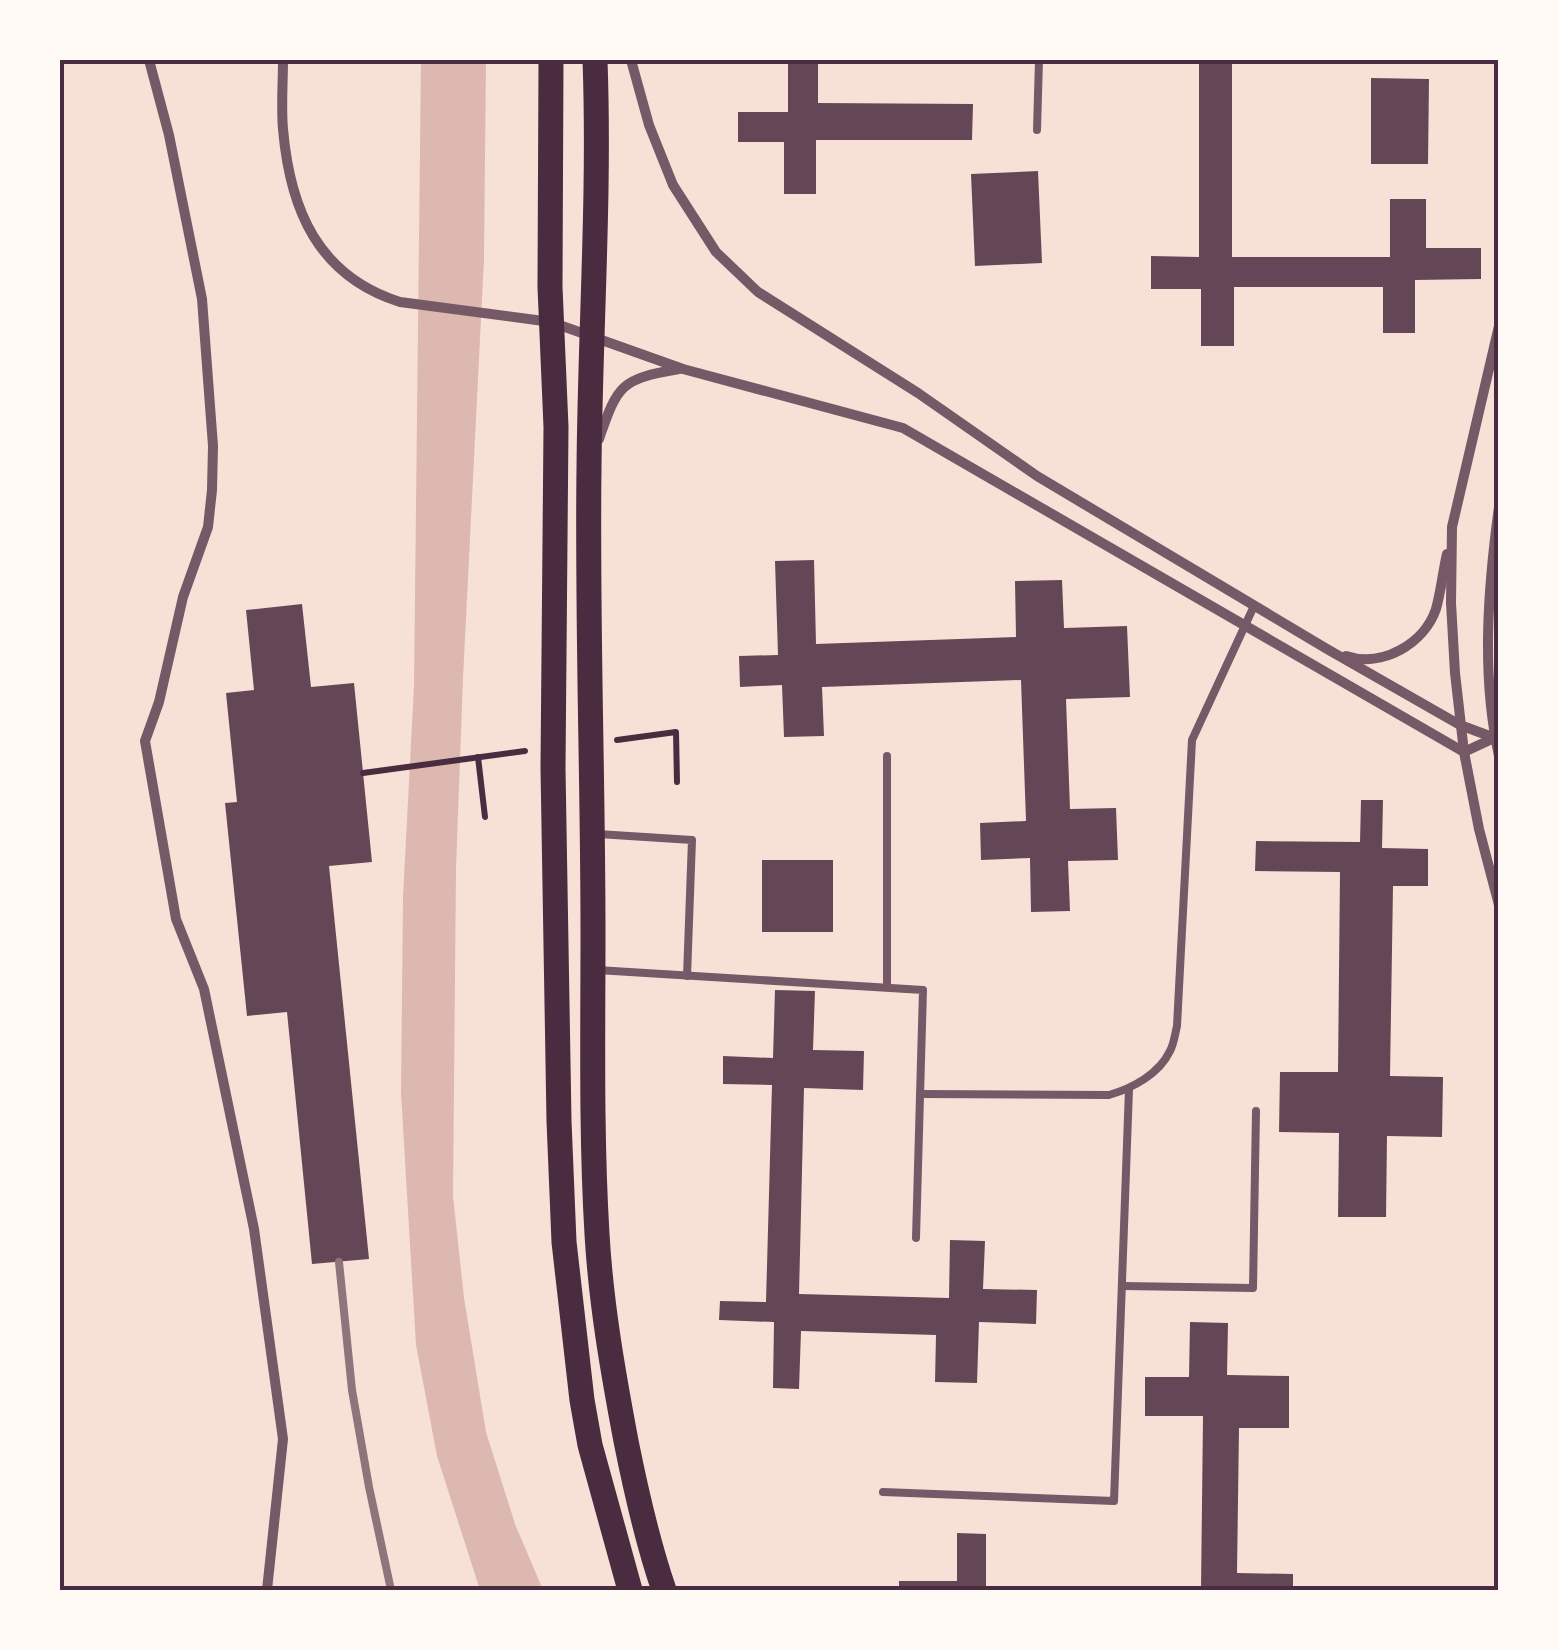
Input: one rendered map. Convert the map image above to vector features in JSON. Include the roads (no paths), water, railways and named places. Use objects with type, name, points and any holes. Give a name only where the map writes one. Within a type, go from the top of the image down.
[{"type":"main road","points":[[551,60],[551,322],[556,427],[553,768],[564,1242],[590,1445],[630,1590]]},
{"type":"main road","points":[[595,60],[598,138],[588,468],[596,1236],[608,1345],[638,1503],[664,1590]]},
{"type":"street","points":[[149,60],[170,135],[202,299],[213,446],[208,527],[183,596],[159,702],[145,741],[176,919],[204,990],[254,1229],[282,1440],[267,1590]]},
{"type":"street","points":[[283,60],[282,128],[298,207],[311,235],[333,261],[359,282],[400,302],[551,322],[682,368],[904,428],[1464,752]]},
{"type":"street","points":[[631,60],[649,125],[673,185],[716,252],[758,292],[1037,476],[1326,649],[1460,725],[1495,738]]},
{"type":"street","points":[[1326,649],[1358,660],[1380,658],[1400,650],[1420,635],[1435,611],[1499,326]]},
{"type":"street","points":[[588,468],[613,400],[624,388],[636,378],[682,368]]},
{"type":"street","points":[[1499,507],[1488,627],[1499,756]]},
{"type":"street","points":[[1452,527],[1451,630],[1460,725],[1479,829],[1499,906]]},
{"type":"street","points":[[1464,752],[1495,738]]},
{"type":"lane","points":[[1037,130],[1039,60]]},
{"type":"lane","points":[[920,1094],[1110,1094],[1129,1089],[1157,1069],[1171,1050],[1177,1026],[1192,740],[1254,606]]},
{"type":"lane","points":[[887,756],[887,987]]},
{"type":"lane","points":[[593,834],[692,840],[687,976]]},
{"type":"lane","points":[[594,970],[924,990],[916,1238]]},
{"type":"lane","points":[[883,1492],[1114,1501],[1129,1089]]},
{"type":"lane","points":[[1124,1286],[1254,1288],[1256,1111]]},
{"type":"railway","points":[[339,1262],[352,1390],[391,1590]]}]
